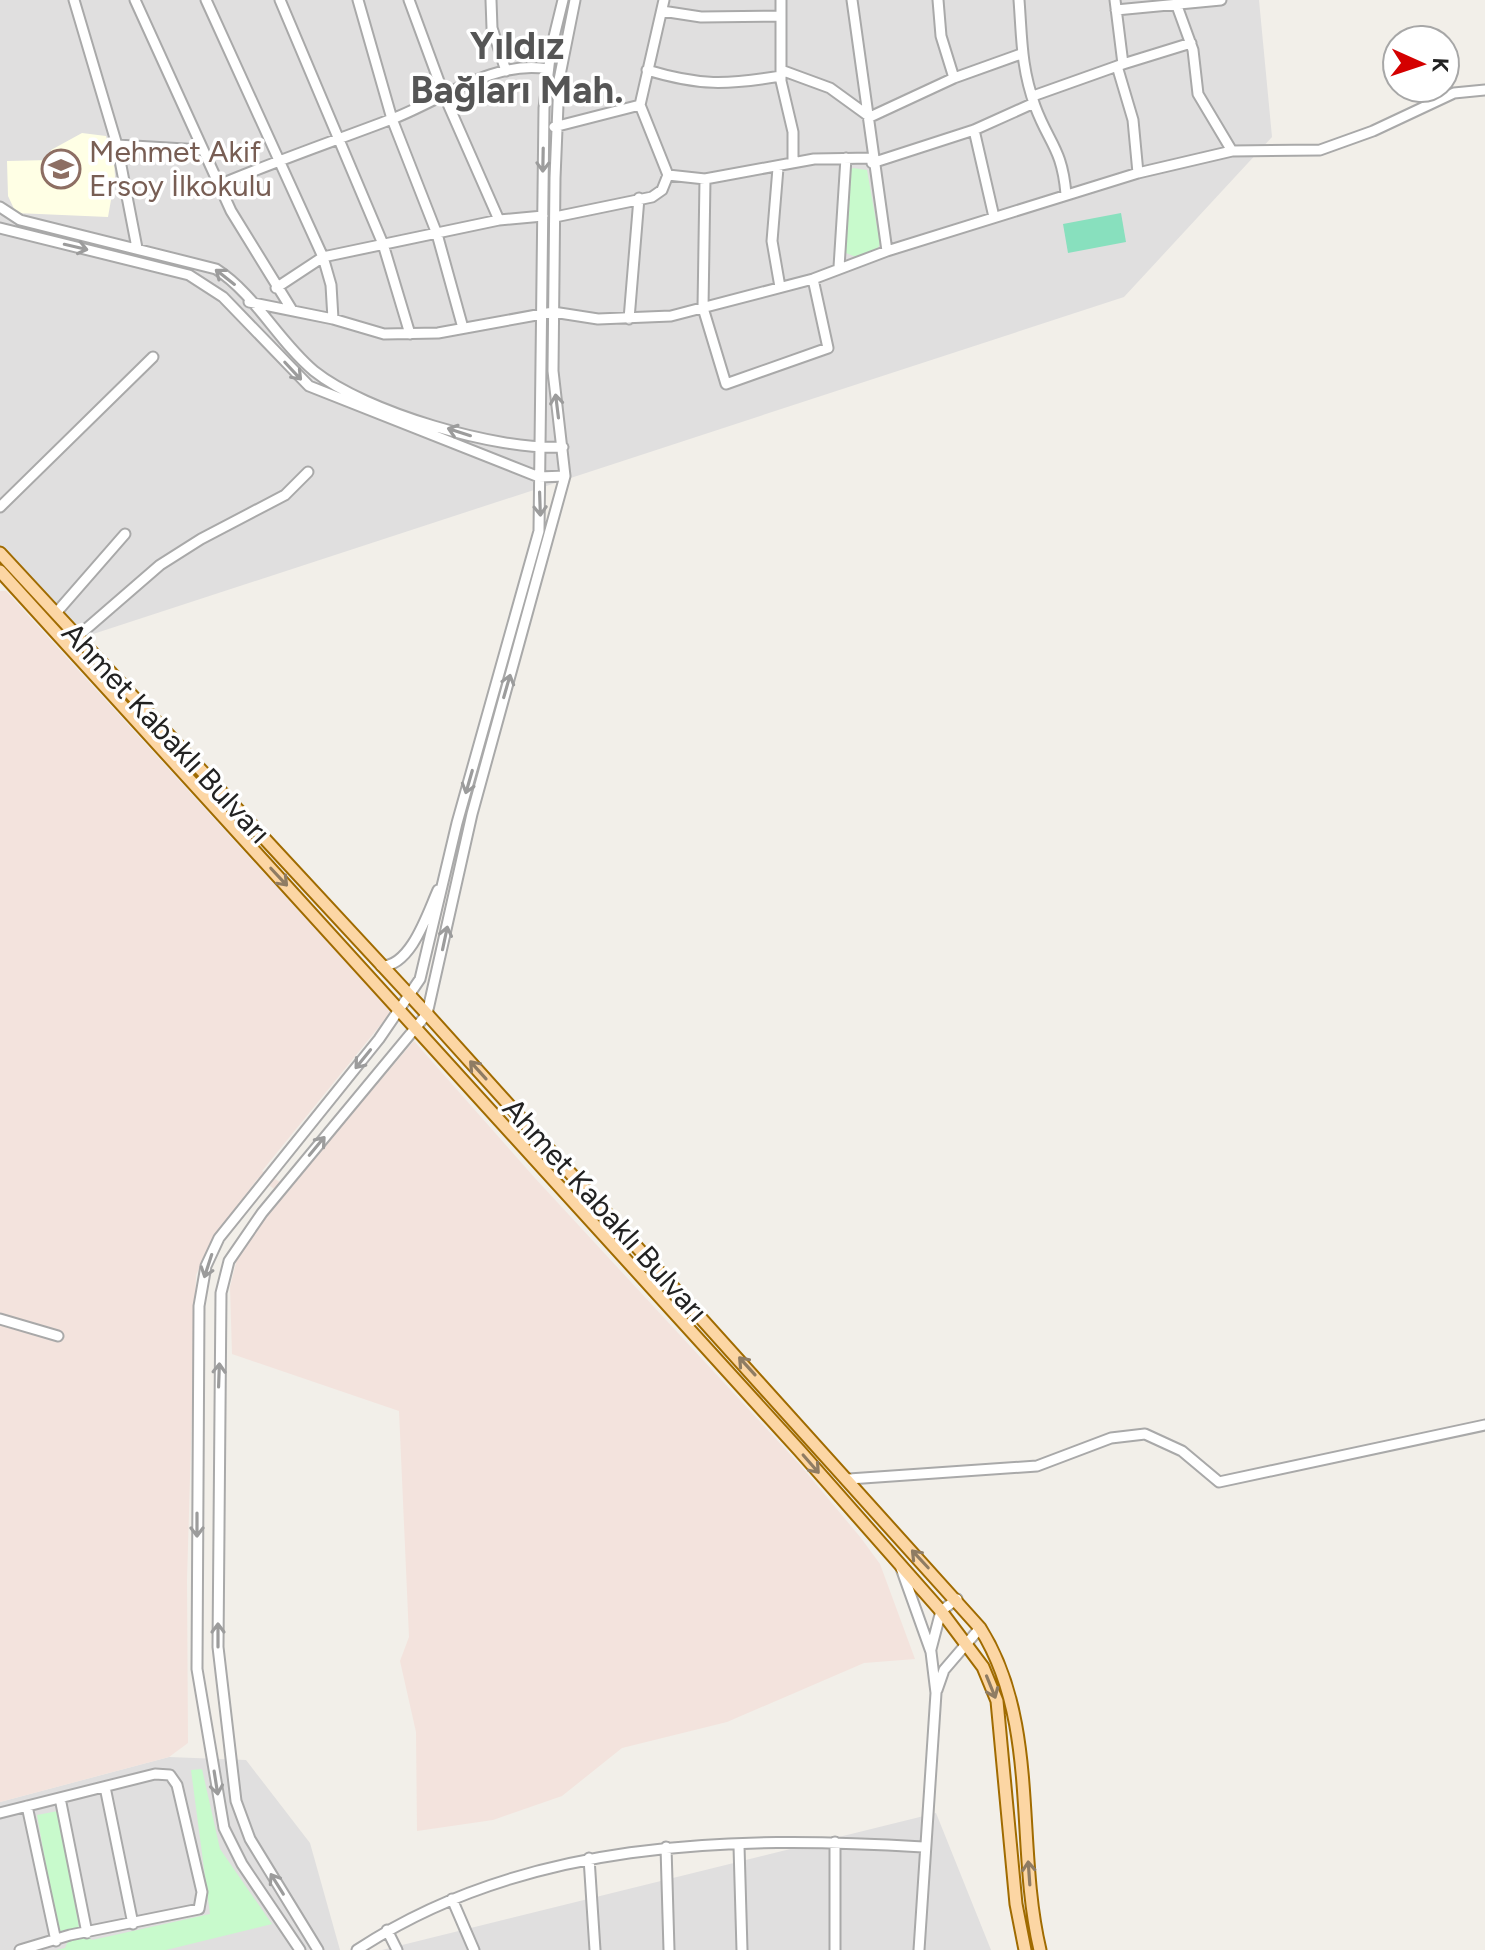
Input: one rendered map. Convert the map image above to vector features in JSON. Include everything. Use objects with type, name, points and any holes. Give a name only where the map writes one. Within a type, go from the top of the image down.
[{"type":"main road","name":"Ahmet Kabaklı Bulvarı","points":[[0,553],[427,1014],[980,1628],[1000,1666],[1011,1699],[1020,1762],[1032,1916],[1040,1950]]},
{"type":"main road","name":"Ahmet Kabaklı Bulvarı","points":[[0,571],[799,1450],[941,1611],[983,1667],[997,1701],[1016,1904],[1025,1950]]},
{"type":"street","points":[[74,0],[117,145],[137,248]]},
{"type":"street","points":[[135,0],[219,185],[276,288],[292,310]]},
{"type":"street","points":[[206,0],[323,257],[331,285],[333,319]]},
{"type":"street","points":[[280,0],[336,139],[383,244],[410,334]]},
{"type":"street","points":[[358,0],[392,119],[437,234],[463,328]]},
{"type":"street","points":[[409,0],[444,95],[499,220]]},
{"type":"street","points":[[491,0],[492,28],[506,71]]},
{"type":"street","points":[[300,1950],[242,1864],[224,1828],[197,1669],[199,1306],[206,1266],[219,1238],[410,997],[420,979],[539,531],[544,129],[548,69],[563,0]]},
{"type":"street","points":[[318,1950],[250,1839],[236,1801],[218,1647],[221,1293],[229,1261],[262,1213],[427,1014],[472,814],[565,476],[554,384],[553,312],[561,60],[575,0]]},
{"type":"street","points":[[781,0],[781,73],[793,132],[793,162]]},
{"type":"street","points":[[852,0],[887,251]]},
{"type":"street","points":[[938,0],[941,36],[954,78]]},
{"type":"street","points":[[1019,0],[1021,54],[1033,99],[1062,158],[1066,194]]},
{"type":"street","points":[[1138,173],[1133,120],[1120,65],[1116,5],[1177,6],[1221,0]]},
{"type":"street","points":[[555,217],[652,197],[662,190],[668,175],[640,105],[663,5],[701,17],[780,16]]},
{"type":"street","points":[[1177,6],[1191,43],[1198,94],[1232,151]]},
{"type":"street","points":[[668,175],[705,179],[778,168],[793,162],[846,158],[872,160],[974,130],[1033,99],[1120,65],[1191,43]]},
{"type":"street","points":[[870,117],[954,78],[1021,54]]},
{"type":"street","points":[[219,185],[392,119],[506,71],[530,67],[548,69]]},
{"type":"street","points":[[647,70],[693,84],[736,84],[781,73],[830,88],[870,117]]},
{"type":"street","points":[[249,302],[333,319],[384,334],[463,328],[540,313],[629,319],[703,308],[813,279],[887,251],[1138,173],[1232,151],[1320,150],[1373,131],[1454,93],[1485,90]]},
{"type":"street","points":[[544,129],[640,105]]},
{"type":"street","points":[[974,130],[994,217]]},
{"type":"street","points":[[117,145],[202,150]]},
{"type":"street","points":[[839,267],[846,158]]},
{"type":"street","points":[[778,168],[772,241],[780,287]]},
{"type":"street","points":[[705,179],[703,308],[726,384],[828,348],[813,279]]},
{"type":"street","points":[[629,319],[639,198]]},
{"type":"street","points":[[0,207],[20,220],[216,269],[230,278],[285,343],[338,388],[501,444],[538,449],[563,447]]},
{"type":"street","points":[[276,288],[323,257],[499,220],[543,216]]},
{"type":"street","points":[[0,228],[189,275],[223,297],[309,386],[539,477],[565,476]]},
{"type":"street","points":[[0,507],[153,357]]},
{"type":"street","points":[[78,636],[160,565],[201,539],[285,495],[308,472]]},
{"type":"street","points":[[56,613],[125,534]]},
{"type":"street","points":[[381,966],[396,962],[406,951],[446,872]]},
{"type":"street","points":[[0,1319],[58,1336]]},
{"type":"street","points":[[849,1479],[1037,1466],[1111,1438],[1145,1434],[1182,1451],[1219,1482],[1485,1425]]},
{"type":"street","points":[[901,1568],[931,1652],[936,1693],[923,1847],[919,1950]]},
{"type":"street","points":[[931,1652],[941,1611],[957,1599]]},
{"type":"street","points":[[936,1693],[944,1670],[980,1628]]},
{"type":"street","points":[[0,1813],[155,1774],[174,1779],[202,1892],[199,1909],[20,1950]]},
{"type":"street","points":[[105,1787],[133,1924]]},
{"type":"street","points":[[60,1798],[87,1933]]},
{"type":"street","points":[[27,1806],[56,1941]]},
{"type":"street","points":[[357,1950],[387,1930],[452,1899],[589,1858],[666,1847],[835,1842],[923,1847]]},
{"type":"street","points":[[835,1842],[835,1950]]},
{"type":"street","points":[[739,1846],[742,1950]]},
{"type":"street","points":[[666,1847],[669,1950]]},
{"type":"street","points":[[589,1858],[595,1950]]},
{"type":"street","points":[[452,1899],[474,1950]]},
{"type":"street","points":[[387,1930],[397,1950]]},
{"type":"shaded area","points":[[0,0],[1259,0],[1272,137],[1124,297],[84,637],[0,549]]},
{"type":"shaded area","name":"Mehmet Akif Ersoy İlkokulu","points":[[82,133],[106,136],[114,160],[115,177],[108,217],[16,213],[8,196],[7,161],[50,160],[51,150]]},
{"type":"shaded area","points":[[0,591],[6,591],[391,1012],[262,1171],[288,1187],[414,1041],[534,1177],[801,1466],[861,1538],[880,1564],[915,1659],[864,1663],[727,1722],[622,1748],[562,1796],[493,1820],[417,1831],[416,1732],[400,1661],[409,1637],[399,1411],[232,1354],[230,1287],[238,1255],[282,1194],[258,1178],[214,1236],[196,1275],[187,1580],[188,1743],[169,1757],[0,1802]]},
{"type":"shaded area","points":[[169,1757],[246,1760],[310,1843],[340,1950],[0,1950],[0,1802]]},
{"type":"shaded area","points":[[936,1813],[991,1950],[382,1950]]},
{"type":"green space","points":[[853,168],[867,170],[880,244],[878,248],[856,257],[846,253],[849,171]]},
{"type":"green space","points":[[1121,213],[1126,242],[1068,253],[1063,224]]},
{"type":"green space","points":[[202,1769],[220,1849],[272,1924],[166,1950],[56,1950],[65,1948],[68,1941],[88,1937],[92,1940],[210,1914],[191,1770]]},
{"type":"green space","points":[[58,1811],[79,1927],[58,1933],[37,1815]]},
{"type":"place","name":"Mehmet Akif Ersoy İlkokulu","points":[[61,169]]},
{"type":"district","name":"Yıldız Bağları Mah.","points":[[517,68]]}]
